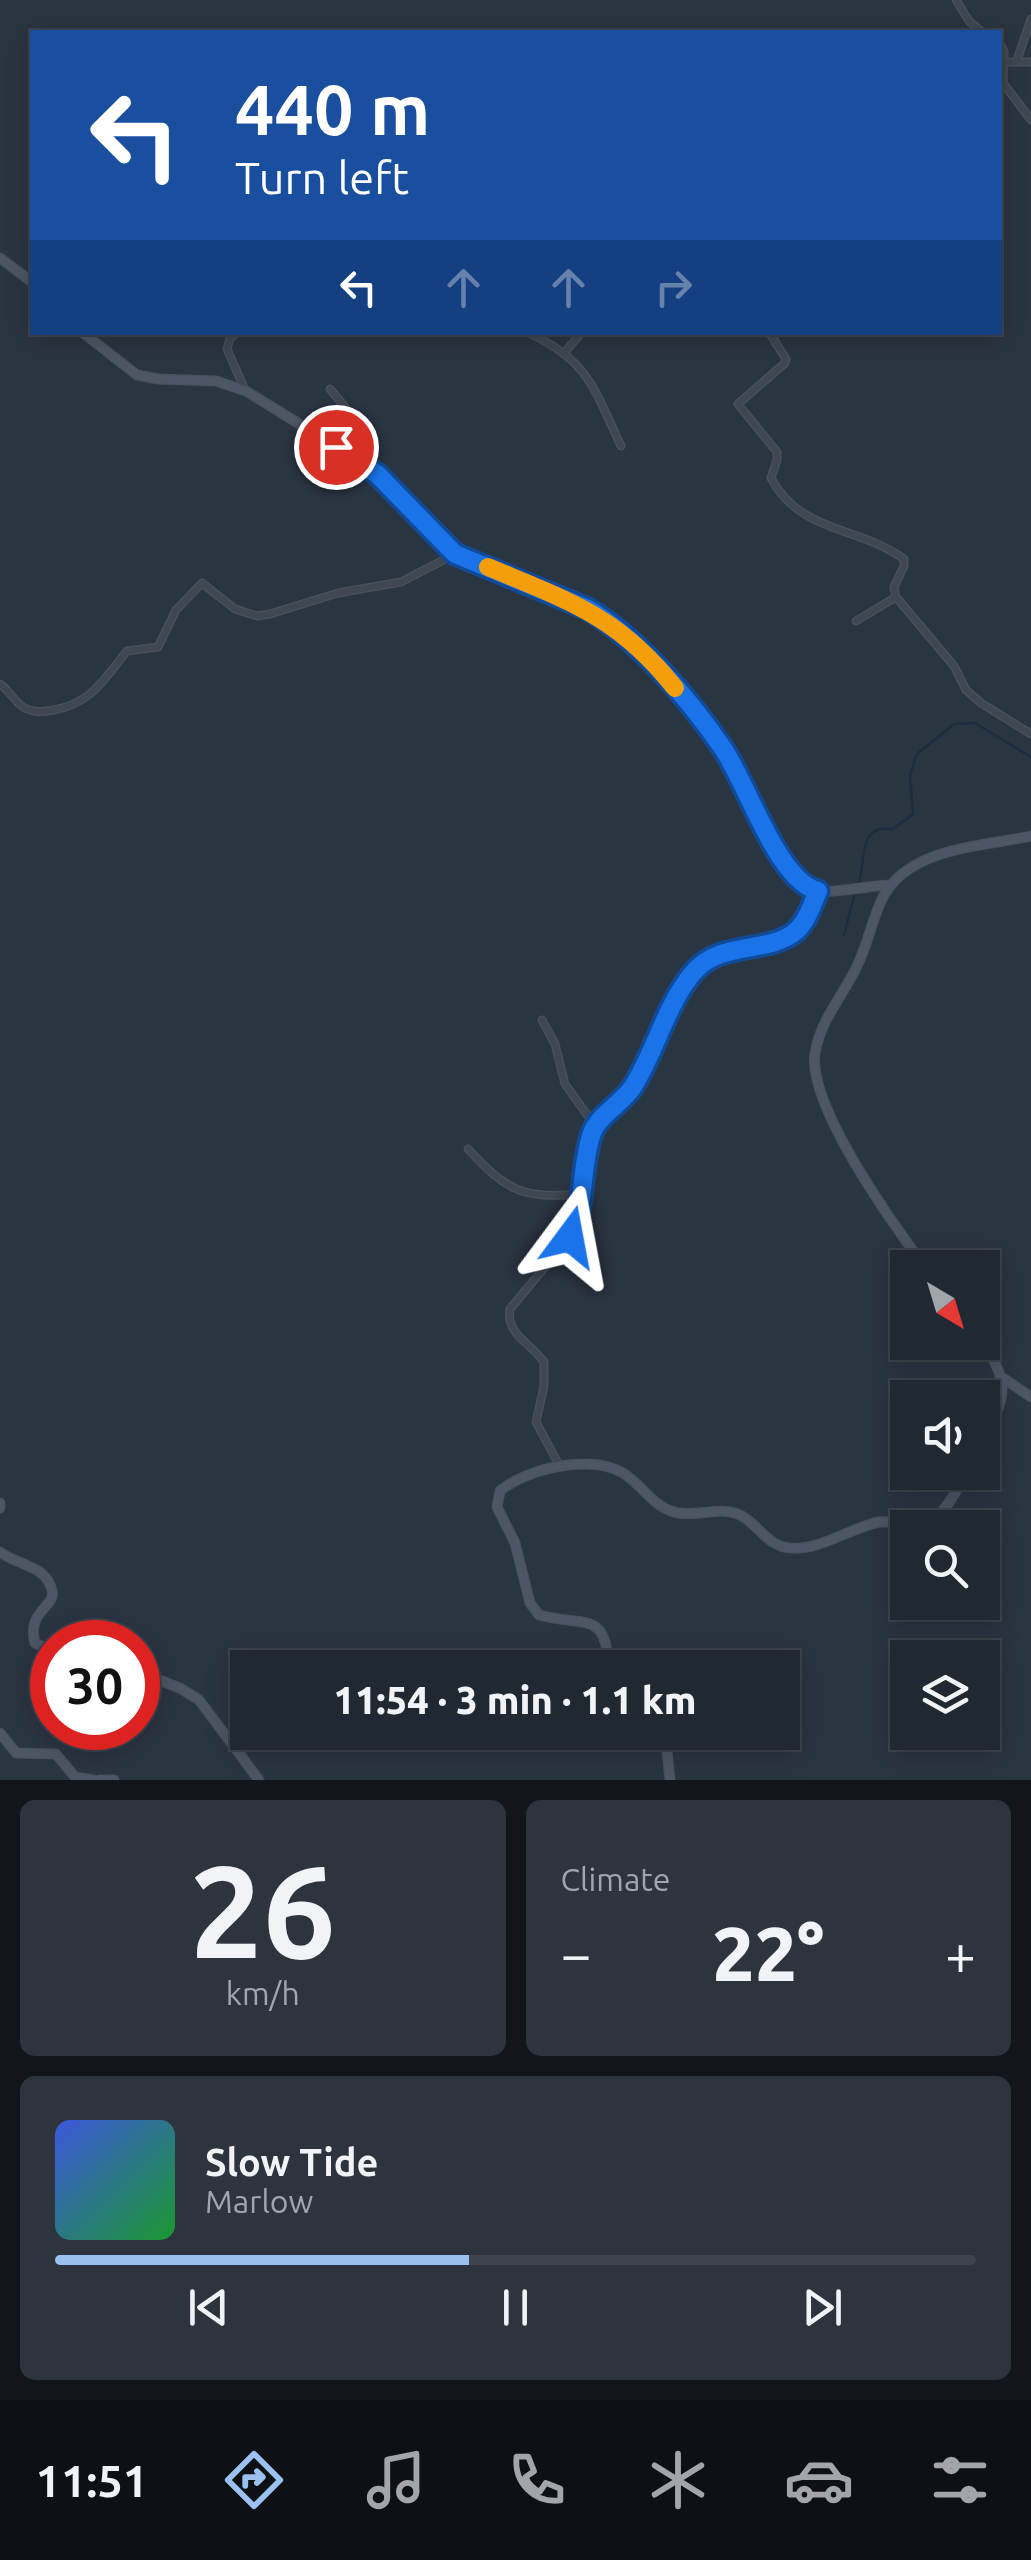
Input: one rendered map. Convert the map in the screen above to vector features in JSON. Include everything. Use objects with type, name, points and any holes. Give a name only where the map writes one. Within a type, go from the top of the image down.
[{"type":"main road","points":[[0,258],[30,280]]},
{"type":"main road","points":[[86,335],[137,375],[216,380],[246,391],[377,474],[455,554],[588,609],[605,620],[645,654],[721,744],[790,870],[807,888],[818,891],[890,885]]},
{"type":"main road","points":[[913,1250],[884,1210],[827,1107],[814,1066],[824,1022],[855,971],[876,911],[890,885],[911,867],[936,855],[1031,836]]},
{"type":"main road","points":[[993,1360],[1003,1378],[1031,1397]]},
{"type":"main road","points":[[1000,1400],[1003,1378]]},
{"type":"main road","points":[[607,1650],[606,1639],[595,1626],[534,1612],[514,1543],[497,1507],[500,1491],[509,1483],[559,1466],[612,1468],[626,1475],[665,1509],[688,1514],[731,1512],[748,1520],[770,1541],[790,1548],[807,1547],[883,1522],[927,1524],[940,1515],[956,1490]]},
{"type":"main road","points":[[0,1552],[40,1572],[52,1591],[52,1598],[36,1620]]},
{"type":"main road","points":[[160,1680],[199,1700],[259,1780]]},
{"type":"main road","points":[[0,1733],[16,1753],[56,1754],[76,1776],[114,1780]]},
{"type":"main road","points":[[666,1750],[670,1780]]},
{"type":"street","points":[[956,0],[980,30]]},
{"type":"street","points":[[1017,60],[1031,19]]},
{"type":"street","points":[[1002,53],[1002,69]]},
{"type":"street","points":[[1004,62],[1031,62]]},
{"type":"street","points":[[1002,77],[1005,88],[1031,120]]},
{"type":"street","points":[[234,335],[227,349],[246,391]]},
{"type":"street","points":[[533,335],[565,352],[584,372],[620,446]]},
{"type":"street","points":[[565,352],[579,335]]},
{"type":"street","points":[[771,335],[786,358],[785,363],[738,404],[776,452],[778,460],[771,478],[789,504],[827,528],[873,542],[904,558],[894,587],[896,597],[954,666],[966,690],[1031,734]]},
{"type":"street","points":[[330,389],[355,420],[336,447]]},
{"type":"street","points":[[0,684],[18,703],[35,712],[58,710],[84,701],[96,693],[127,651],[158,647],[176,610],[202,583],[236,609],[257,616],[338,593],[401,582],[455,554]]},
{"type":"street","points":[[856,621],[896,597]]},
{"type":"street","points":[[559,1466],[536,1422],[544,1386],[544,1362],[511,1327],[508,1318],[528,1285],[570,1237],[578,1217],[584,1158],[595,1126],[622,1101],[636,1081],[680,992],[699,966],[718,954],[788,936],[803,923],[818,891]]},
{"type":"street","points":[[542,1020],[555,1044],[565,1084],[595,1126]]},
{"type":"street","points":[[468,1148],[496,1180],[510,1188],[541,1195],[580,1194]]},
{"type":"waterway","points":[[858,885],[868,838],[881,829],[893,829],[913,814],[910,775],[917,754],[954,724],[975,723],[1031,757]]},
{"type":"waterway","points":[[844,935],[855,893]]},
{"type":"slow traffic","points":[[488,567],[588,609],[605,620],[657,666],[675,688]]},
{"type":"route","points":[[336,447],[377,474],[455,554],[588,609],[657,666],[721,744],[790,870],[807,888],[818,891],[796,931],[718,954],[692,974],[636,1081],[622,1101],[595,1126],[584,1158],[578,1217],[570,1237]]}]
